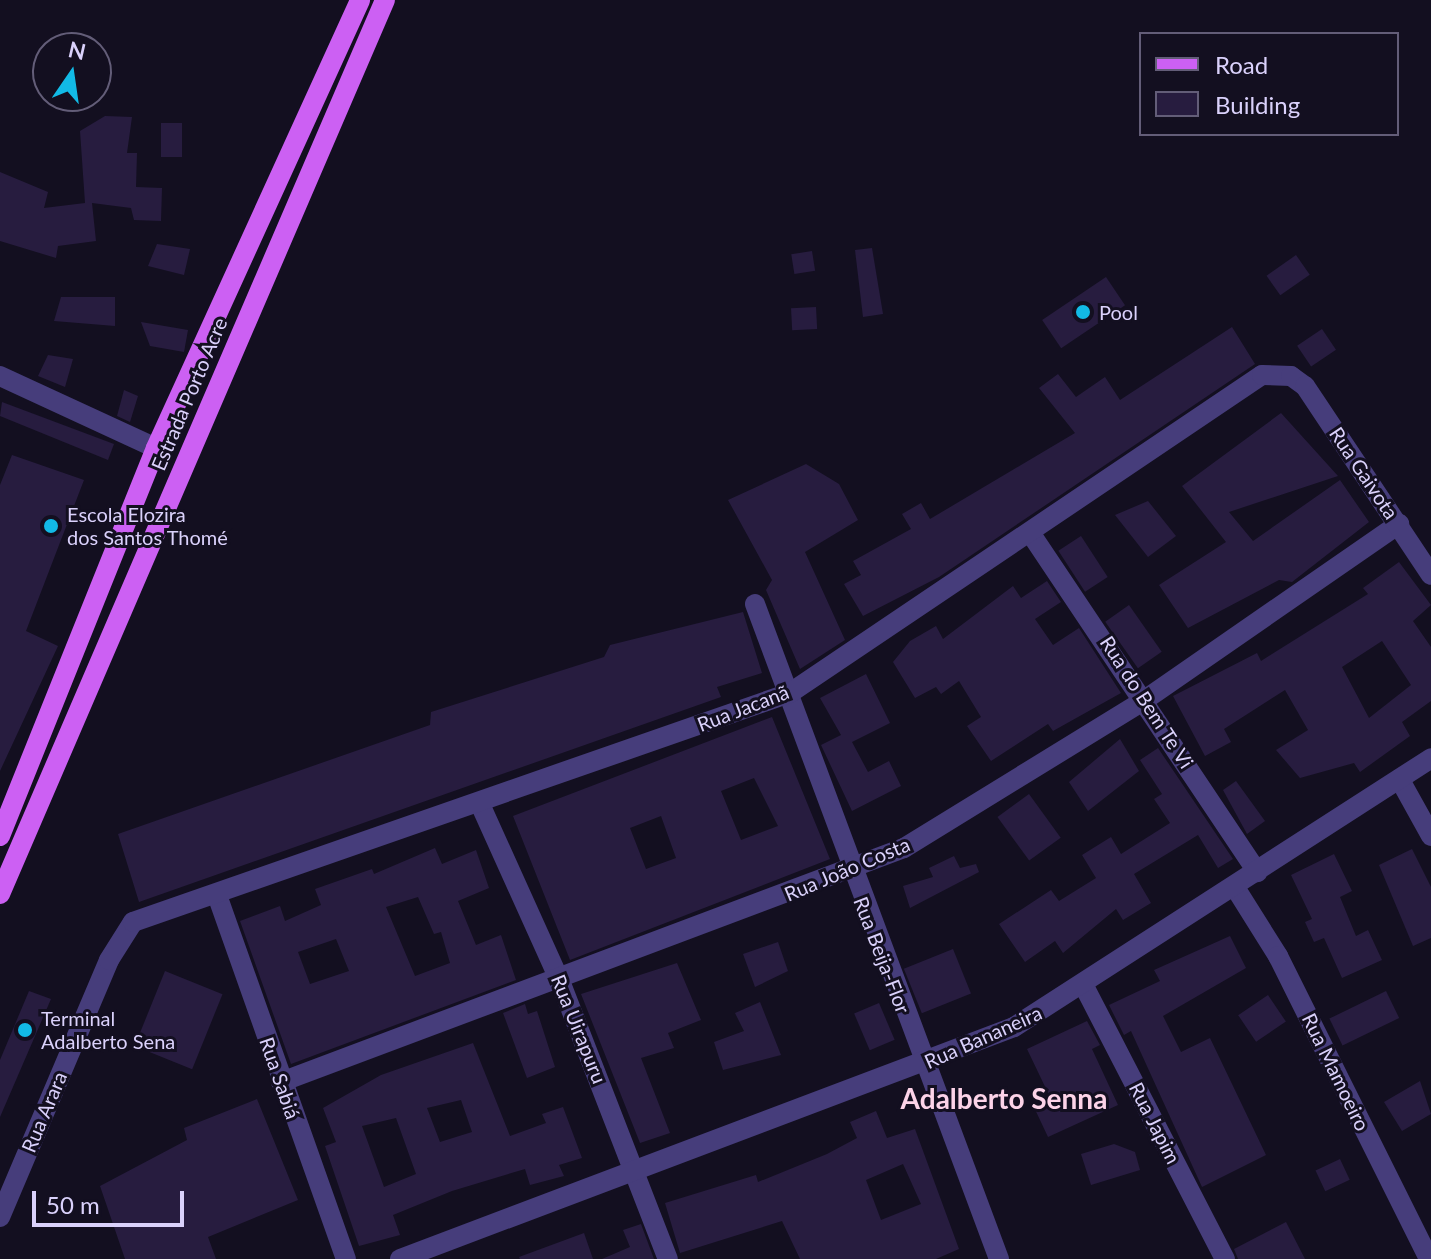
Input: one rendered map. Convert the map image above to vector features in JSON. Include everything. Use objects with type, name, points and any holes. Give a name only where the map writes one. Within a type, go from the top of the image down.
[{"type":"main road","name":"Estrada Porto Acre","points":[[0,836],[156,448],[360,0]]},
{"type":"main road","name":"Estrada Porto Acre","points":[[0,894],[385,0]]},
{"type":"street","name":"Rua Jacanã","points":[[133,922],[480,804],[790,693],[1031,534],[1262,375],[1291,376]]},
{"type":"street","points":[[0,376],[156,448]]},
{"type":"street","name":"Rua Gaivota","points":[[1291,376],[1399,524],[1431,575]]},
{"type":"street","name":"Rua João Costa","points":[[281,1082],[560,981],[904,848],[1146,699],[1399,524]]},
{"type":"street","name":"Rua do Bem Te Vi","points":[[1031,534],[1146,699],[1257,872]]},
{"type":"street","name":"Rua Beija-Flor","points":[[755,604],[790,693],[849,871],[925,1064],[992,1257]]},
{"type":"street","name":"Rua Bananeira","points":[[400,1259],[925,1064],[1085,988],[1431,758]]},
{"type":"street","points":[[1400,780],[1431,836]]},
{"type":"street","name":"Rua Uirapuru","points":[[480,804],[560,981],[668,1259]]},
{"type":"street","name":"Rua Mamoeiro","points":[[1236,889],[1278,956],[1429,1259]]},
{"type":"street","name":"Rua Sabiá","points":[[217,895],[346,1259]]},
{"type":"street","name":"Rua Arara","points":[[0,1217],[109,960],[133,922]]},
{"type":"street","name":"Rua Japim","points":[[1085,988],[1225,1259]]},
{"type":"building","points":[[105,116],[132,117],[127,153],[137,153],[136,187],[162,188],[161,221],[134,220],[131,208],[92,203],[96,241],[58,246],[56,258],[0,241],[0,172],[48,192],[44,208],[85,203],[80,131]]},
{"type":"building","points":[[161,123],[182,123],[182,157],[161,157]]},
{"type":"building","points":[[157,244],[190,249],[184,275],[148,266]]},
{"type":"building","points":[[872,248],[883,314],[863,317],[855,250]]},
{"type":"building","points":[[812,251],[815,271],[794,274],[791,254]]},
{"type":"building","points":[[1296,255],[1310,275],[1280,295],[1267,276]]},
{"type":"building","name":"Pool","points":[[1106,277],[1125,305],[1061,348],[1042,320]]},
{"type":"building","points":[[61,297],[115,297],[115,326],[54,321]]},
{"type":"building","points":[[816,307],[817,329],[792,330],[791,308]]},
{"type":"building","points":[[141,322],[188,330],[184,352],[150,346]]},
{"type":"building","points":[[1232,327],[1255,364],[939,577],[863,616],[844,584],[861,575],[853,561],[911,529],[902,514],[921,503],[930,519],[1075,433],[1039,388],[1058,374],[1076,397],[1105,377],[1120,400]]},
{"type":"building","points":[[1322,329],[1336,350],[1311,367],[1297,346]]},
{"type":"building","points":[[48,355],[73,359],[65,387],[38,376]]},
{"type":"building","points":[[124,390],[138,396],[130,422],[117,416]]},
{"type":"building","points":[[2,402],[114,444],[108,460],[0,416]]},
{"type":"building","points":[[1281,413],[1338,476],[1229,512],[1253,541],[1340,480],[1369,522],[1292,582],[1279,580],[1188,628],[1159,585],[1226,542],[1182,486]]},
{"type":"building","points":[[12,455],[84,480],[26,631],[58,646],[0,771],[0,485]]},
{"type":"building","points":[[806,464],[839,484],[858,520],[805,552],[845,640],[800,669],[766,590],[772,580],[728,500]]},
{"type":"building","points":[[1148,501],[1176,536],[1148,557],[1115,515]]},
{"type":"building","points":[[1081,536],[1108,577],[1085,592],[1058,551]]},
{"type":"building","points":[[1399,562],[1431,605],[1413,621],[1431,647],[1431,701],[1402,722],[1410,736],[1360,772],[1354,763],[1300,778],[1276,750],[1308,730],[1285,690],[1224,729],[1231,742],[1205,756],[1173,696],[1257,653],[1261,661],[1368,594],[1363,588]],"holes":[[[1382,641],[1411,685],[1369,718],[1342,667]]]},
{"type":"building","points":[[1047,581],[1061,602],[1035,619],[1053,645],[1079,628],[1121,693],[1053,731],[1048,724],[991,761],[967,726],[981,717],[959,681],[941,694],[936,687],[915,698],[893,662],[910,641],[936,626],[943,639],[1013,586],[1021,598]]},
{"type":"building","points":[[1129,605],[1162,652],[1138,668],[1105,622]]},
{"type":"building","points":[[743,612],[762,673],[717,687],[721,697],[139,902],[118,834],[430,725],[431,712],[604,657],[610,645]]},
{"type":"building","points":[[866,674],[890,723],[852,742],[868,772],[889,761],[901,786],[852,811],[821,745],[841,735],[820,698]]},
{"type":"building","points":[[772,717],[830,859],[570,960],[513,816]],"holes":[[[754,778],[778,826],[741,840],[721,791]],[[661,816],[676,858],[646,869],[630,828]]]},
{"type":"building","points":[[1120,739],[1139,771],[1088,811],[1069,782]]},
{"type":"building","points":[[1158,748],[1233,859],[1218,868],[1198,835],[1134,874],[1151,903],[1123,920],[1116,909],[1063,953],[1055,941],[1025,962],[999,924],[1051,890],[1059,901],[1096,878],[1082,855],[1111,837],[1121,854],[1170,823],[1154,799],[1162,794],[1140,760]]},
{"type":"building","points":[[1236,781],[1265,821],[1247,834],[1223,790]]},
{"type":"building","points":[[1029,794],[1061,838],[1029,861],[997,817]]},
{"type":"building","points":[[435,848],[442,864],[476,850],[489,888],[458,901],[476,945],[501,935],[516,980],[291,1064],[240,921],[280,906],[285,921],[321,905],[315,889],[372,869],[374,874]],"holes":[[[418,897],[434,934],[441,932],[450,963],[415,976],[386,907]],[[336,939],[349,971],[310,984],[298,952]]]},
{"type":"building","points":[[1412,849],[1431,887],[1431,938],[1413,946],[1379,865]]},
{"type":"building","points":[[1334,854],[1352,891],[1340,897],[1356,936],[1368,930],[1382,960],[1342,978],[1324,938],[1314,942],[1305,922],[1312,919],[1291,875]]},
{"type":"building","points":[[954,856],[960,868],[976,864],[979,872],[910,908],[903,886],[933,877],[929,868]]},
{"type":"building","points":[[1230,936],[1246,968],[1163,1016],[1181,1052],[1210,1038],[1266,1155],[1202,1187],[1131,1031],[1124,1035],[1109,1005],[1160,981],[1154,970]]},
{"type":"building","points":[[778,942],[788,971],[755,987],[743,954]]},
{"type":"building","points":[[953,949],[971,994],[922,1013],[904,969]]},
{"type":"building","points":[[677,963],[701,1020],[668,1033],[674,1048],[641,1058],[670,1133],[640,1143],[581,994]]},
{"type":"building","points":[[165,971],[222,994],[192,1069],[135,1046]]},
{"type":"building","name":"Terminal Adalberto Sena","points":[[29,991],[51,999],[0,1117],[0,1060]]},
{"type":"building","points":[[1386,991],[1399,1018],[1343,1046],[1329,1019]]},
{"type":"building","points":[[1268,995],[1286,1022],[1256,1042],[1238,1015]]},
{"type":"building","points":[[760,1002],[781,1055],[723,1070],[714,1042],[744,1031],[735,1013]]},
{"type":"building","points":[[879,1003],[895,1040],[870,1050],[854,1014]]},
{"type":"building","points":[[525,1004],[528,1014],[537,1011],[555,1067],[527,1078],[503,1013]]},
{"type":"building","points":[[1087,1021],[1100,1045],[1092,1049],[1118,1105],[1048,1137],[1032,1103],[1049,1095],[1027,1049]]},
{"type":"building","points":[[473,1043],[510,1136],[546,1123],[542,1114],[563,1107],[582,1158],[559,1165],[564,1176],[530,1185],[525,1169],[452,1191],[393,1215],[400,1235],[359,1246],[325,1146],[336,1142],[323,1108],[381,1075]],"holes":[[[461,1100],[472,1132],[440,1142],[427,1108]],[[396,1118],[416,1174],[384,1187],[362,1126]]]},
{"type":"building","points":[[1420,1081],[1431,1114],[1402,1131],[1384,1102]]},
{"type":"building","points":[[257,1099],[298,1200],[208,1237],[216,1259],[125,1259],[100,1186],[187,1140],[184,1128]]},
{"type":"building","points":[[876,1111],[887,1138],[915,1129],[959,1249],[936,1259],[800,1259],[782,1221],[680,1253],[665,1203],[756,1175],[758,1182],[827,1154],[857,1138],[850,1122]],"holes":[[[903,1164],[921,1204],[881,1220],[866,1180]]]},
{"type":"building","points":[[1114,1144],[1135,1152],[1140,1170],[1091,1185],[1081,1154]]},
{"type":"building","points":[[1340,1159],[1350,1180],[1325,1191],[1316,1170]]},
{"type":"building","points":[[1286,1222],[1305,1259],[1238,1259],[1234,1249]]},
{"type":"building","points":[[641,1224],[654,1259],[602,1259],[630,1247],[623,1230]]},
{"type":"building","points":[[584,1233],[593,1259],[519,1257]]},
{"type":"place","name":"Pool","points":[[1083,312]]},
{"type":"place","name":"Escola Elozira dos Santos Thomé","points":[[51,526]]},
{"type":"place","name":"Terminal Adalberto Sena","points":[[25,1030]]},
{"type":"district","name":"Adalberto Senna","points":[[1004,1098]]}]
